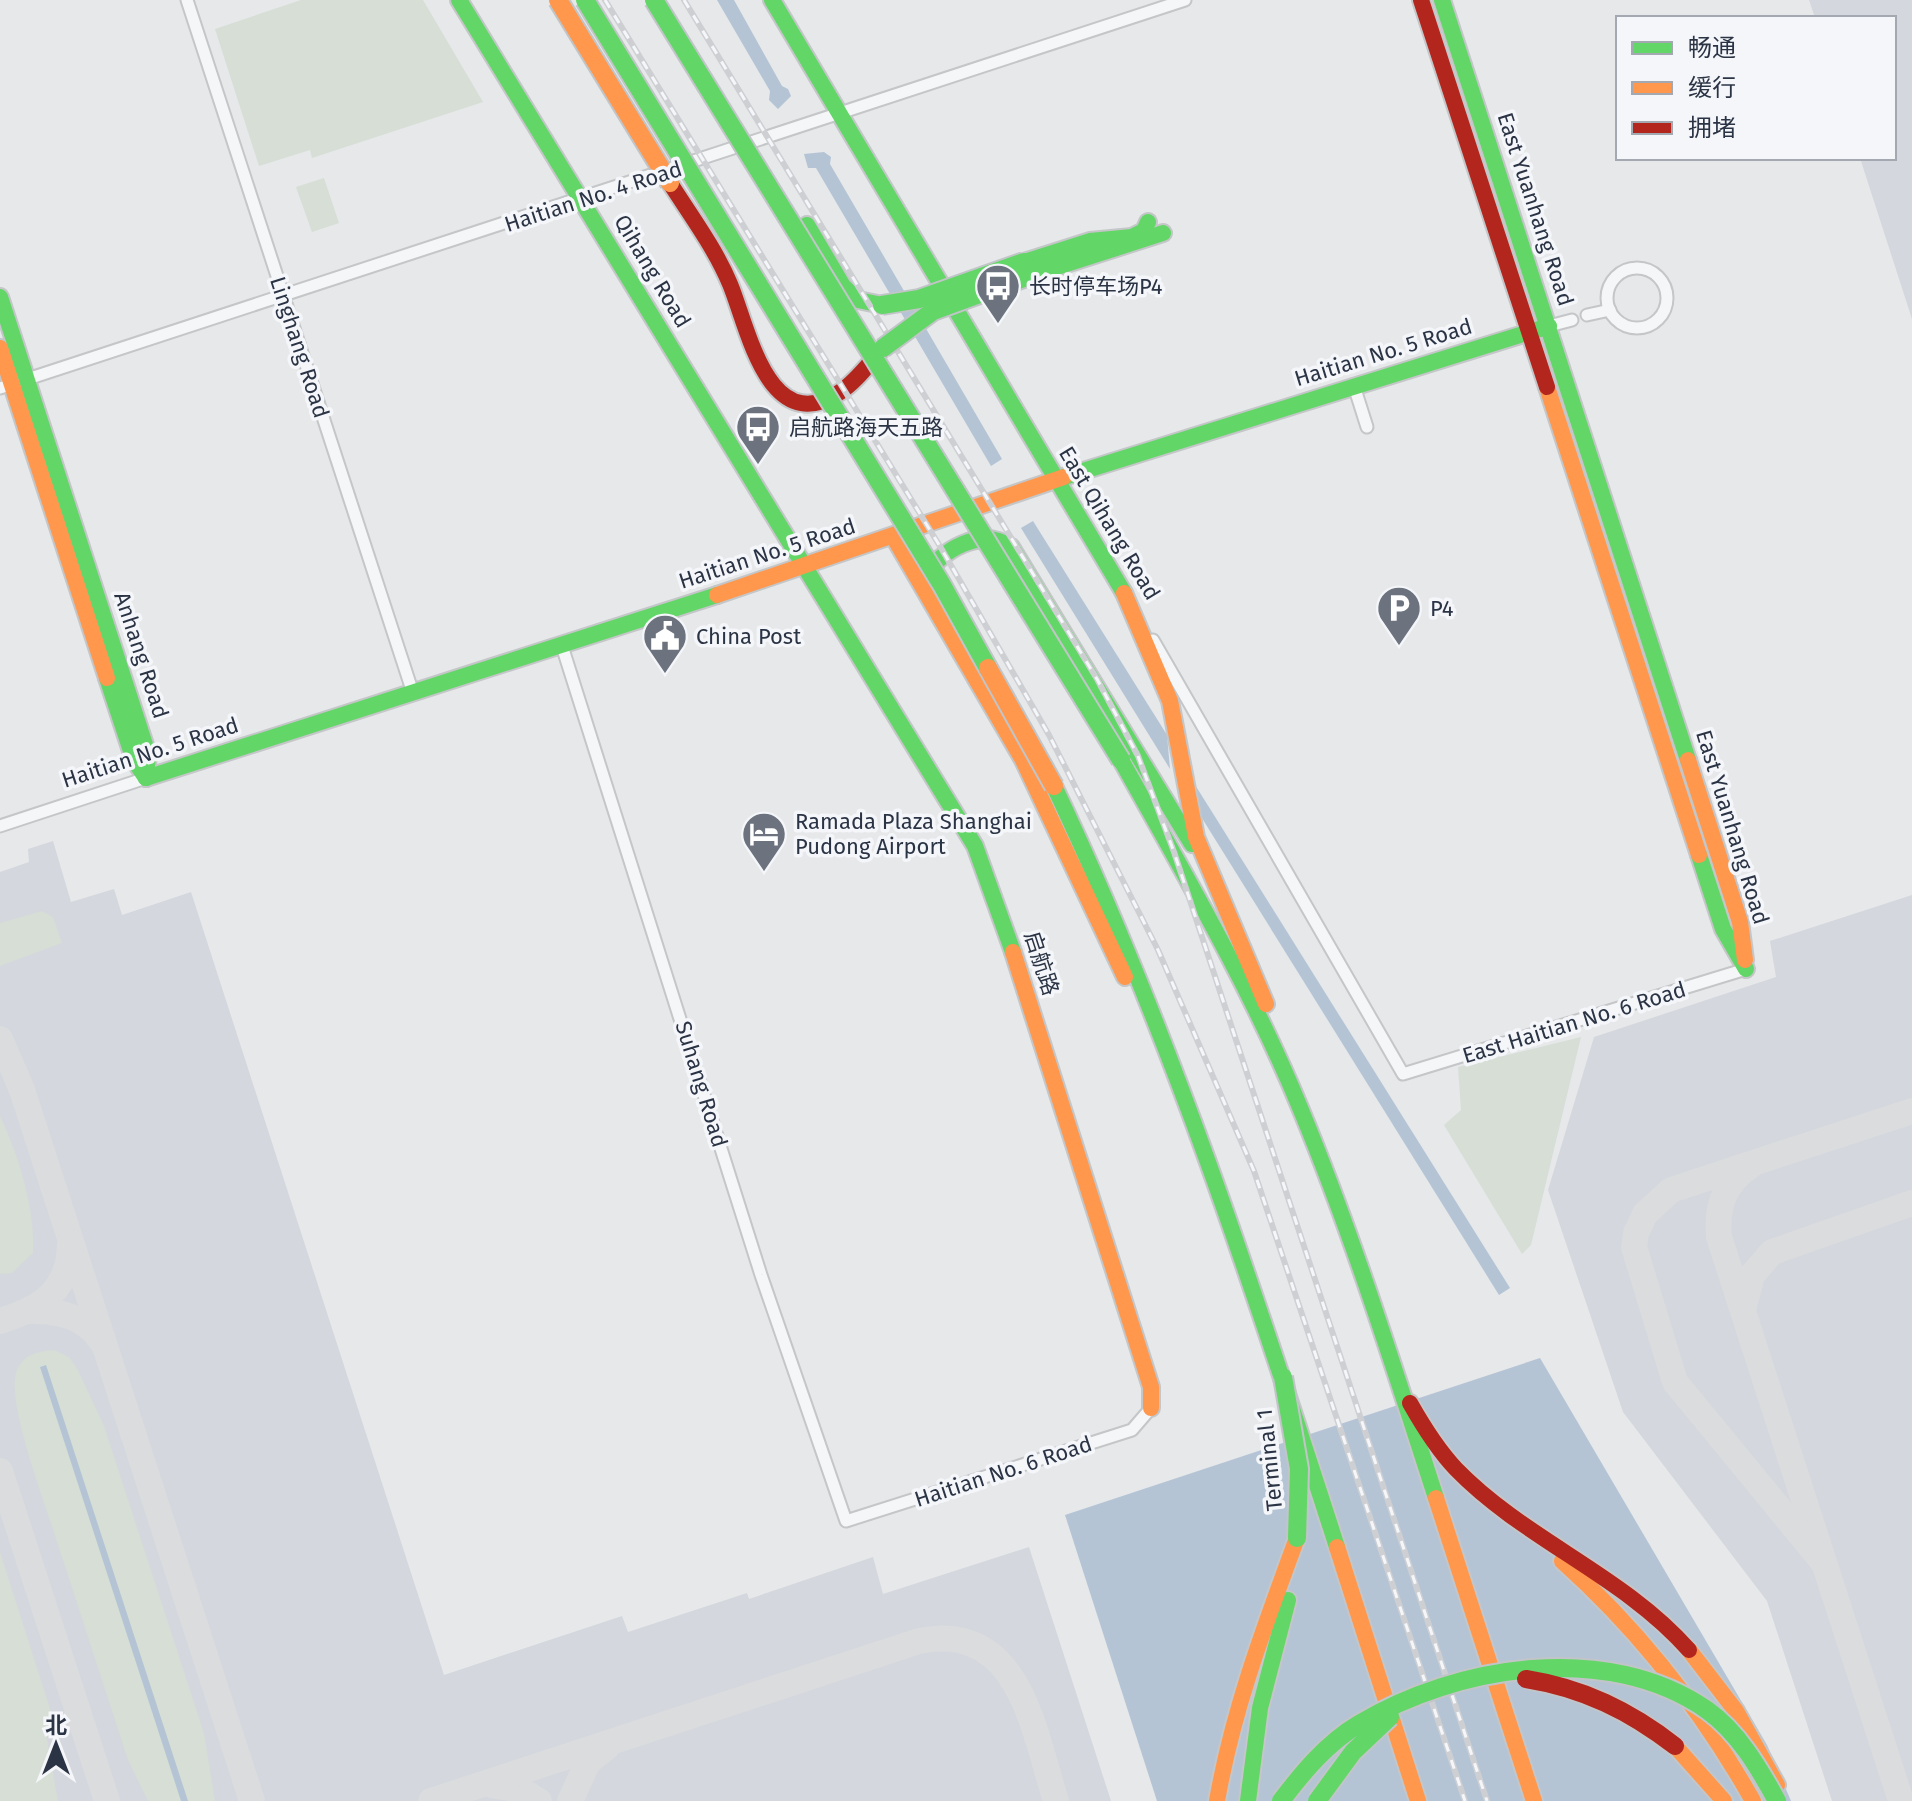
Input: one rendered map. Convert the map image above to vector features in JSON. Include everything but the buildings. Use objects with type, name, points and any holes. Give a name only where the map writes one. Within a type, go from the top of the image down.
[{"type":"main road","name":"Qihang Road","points":[[459,0],[806,566]]},
{"type":"main road","points":[[548,0],[730,284],[764,377],[778,393],[808,403],[837,394],[904,327],[939,307],[1027,269]]},
{"type":"main road","points":[[558,0],[662,179]]},
{"type":"main road","points":[[585,0],[942,585],[1054,786],[1112,910],[1196,1130],[1283,1377],[1418,1801]]},
{"type":"main road","points":[[654,0],[1121,760],[1230,955],[1285,1069]]},
{"type":"main road","points":[[667,0],[843,286],[858,300],[882,305],[919,299],[1156,228]]},
{"type":"main road","name":"East Qihang Road","points":[[772,0],[1124,593]]},
{"type":"main road","name":"East Yuanhang Road","points":[[1421,0],[1723,929],[1746,969]]},
{"type":"main road","name":"East Yuanhang Road","points":[[1442,0],[1740,922],[1746,969]]},
{"type":"main road","name":"Anhang Road","points":[[0,297],[13,384]]},
{"type":"main road","name":"Haitian No. 5 Road","points":[[146,778],[806,566],[1056,479],[1549,326]]},
{"type":"main road","name":"Anhang Road","points":[[0,348],[134,760],[146,778]]},
{"type":"main road","points":[[893,536],[1023,760],[1196,1130]]},
{"type":"main road","points":[[928,597],[924,578],[932,563],[978,538],[996,538],[1011,547],[1209,871],[1248,955],[1285,1069],[1386,1345],[1534,1801]]},
{"type":"main road","name":"启航路","points":[[806,566],[975,846],[998,904],[1151,1387],[1151,1408]]},
{"type":"main road","points":[[1124,593],[1170,701],[1189,807],[1209,871]]},
{"type":"main road","points":[[1386,1345],[1412,1407],[1437,1445],[1471,1485],[1600,1596],[1654,1654],[1704,1717],[1753,1801]]},
{"type":"main road","name":"Terminal 1","points":[[1283,1377],[1299,1469],[1297,1538]]},
{"type":"main road","points":[[1513,1519],[1606,1578],[1676,1637],[1742,1721],[1783,1801]]},
{"type":"main road","points":[[1217,1801],[1227,1743],[1242,1692],[1297,1538]]},
{"type":"main road","points":[[1248,1801],[1260,1708],[1287,1601],[1297,1538]]},
{"type":"main road","points":[[1281,1801],[1320,1755],[1356,1726],[1419,1697],[1516,1672],[1579,1669],[1659,1685],[1706,1709],[1736,1736],[1761,1771],[1777,1801]]},
{"type":"main road","points":[[1472,1681],[1497,1677],[1544,1681],[1587,1693],[1620,1708],[1683,1753],[1724,1801]]},
{"type":"main road","points":[[1317,1801],[1366,1737],[1419,1697]]},
{"type":"street","name":"Linghang Road","points":[[187,0],[413,693]]},
{"type":"street","name":"Haitian No. 4 Road","points":[[13,384],[582,200],[662,179],[837,113],[1185,0]]},
{"type":"street","points":[[1630,268],[1653,272],[1666,289],[1665,309],[1649,325],[1626,325],[1610,310],[1607,297],[1610,285],[1618,274],[1630,268]]},
{"type":"street","points":[[1587,315],[1610,310]]},
{"type":"street","points":[[1549,326],[1572,320]]},
{"type":"street","points":[[1354,386],[1367,427]]},
{"type":"street","name":"East Qihang Road","points":[[1124,593],[1182,687],[1403,1074]]},
{"type":"street","name":"Suhang Road","points":[[562,646],[761,1275],[846,1521]]},
{"type":"street","name":"Haitian No. 5 Road","points":[[0,826],[146,778]]},
{"type":"street","name":"East Haitian No. 6 Road","points":[[1403,1074],[1746,969]]},
{"type":"street","name":"Haitian No. 6 Road","points":[[846,1521],[1132,1430],[1151,1408]]},
{"type":"shaded area","points":[[301,0],[423,0],[483,102],[312,158],[310,150],[259,166],[215,29]]},
{"type":"shaded area","points":[[1809,0],[1912,0],[1912,319],[1861,160],[1896,160],[1896,16],[1814,16]]},
{"type":"shaded area","points":[[324,178],[339,223],[312,232],[296,187]]},
{"type":"shaded area","points":[[53,841],[71,902],[114,889],[122,915],[191,892],[444,1675],[622,1616],[628,1632],[747,1593],[749,1599],[873,1557],[883,1594],[1029,1547],[1111,1801],[0,1801],[0,872],[29,862],[28,849]]},
{"type":"shaded area","points":[[1912,895],[1912,1801],[1832,1801],[1767,1601],[1623,1412],[1548,1190],[1594,1037],[1776,977],[1770,941]]},
{"type":"shaded area","points":[[42,911],[53,917],[62,943],[0,966],[0,923]]},
{"type":"shaded area","points":[[1581,1037],[1531,1245],[1522,1254],[1444,1125],[1461,1110],[1458,1067]]},
{"type":"shaded area","points":[[0,1116],[24,1183],[31,1218],[33,1253],[12,1273],[0,1274]]},
{"type":"shaded area","points":[[54,1350],[69,1357],[78,1370],[104,1426],[204,1733],[215,1801],[148,1801],[128,1760],[21,1429],[15,1387],[18,1367],[31,1355]]},
{"type":"shaded area","points":[[0,1552],[55,1724],[45,1728],[58,1801],[0,1801]]},
{"type":"water","points":[[717,0],[734,0],[782,86],[788,89],[791,96],[778,109],[769,100],[770,91]]},
{"type":"water","points":[[824,152],[831,157],[830,164],[1002,459],[991,466],[816,168],[808,168],[804,154]]},
{"type":"water","points":[[1033,521],[1167,735],[1170,769],[1021,528]]},
{"type":"water","points":[[1192,780],[1510,1288],[1499,1295],[1195,807]]},
{"type":"water","points":[[1540,1358],[1767,1745],[1791,1801],[1157,1801],[1065,1515]]},
{"type":"water","points":[[46,1365],[188,1801],[181,1801],[40,1367]]},
{"type":"taxiway","points":[[0,1039],[22,1090],[252,1801]]},
{"type":"taxiway","points":[[1823,1562],[1675,1382],[1634,1247],[1636,1233],[1645,1214],[1671,1190],[1912,1111]]},
{"type":"taxiway","points":[[1750,1166],[1734,1180],[1724,1197],[1719,1216],[1719,1237],[1901,1801]]},
{"type":"taxiway","points":[[1743,1310],[1752,1275],[1772,1252],[1912,1203]]},
{"type":"taxiway","points":[[0,1321],[29,1310],[51,1295],[65,1273],[70,1242]]},
{"type":"taxiway","points":[[31,1311],[70,1317],[87,1326],[101,1341]]},
{"type":"taxiway","points":[[0,1471],[107,1801]]},
{"type":"taxiway","points":[[431,1801],[919,1641],[953,1639],[980,1648],[1001,1664],[1017,1687],[1039,1743],[1056,1801]]},
{"type":"taxiway","points":[[570,1801],[588,1762],[607,1747]]},
{"type":"taxiway","points":[[491,1785],[521,1790],[539,1801]]},
{"type":"railway","points":[[605,0],[941,548],[1049,735],[1158,950],[1254,1171],[1465,1801]]},
{"type":"railway","points":[[684,0],[1097,679],[1138,756],[1174,852],[1487,1801]]},
{"type":"traffic: fast","points":[[459,0],[975,846],[1013,952]]},
{"type":"traffic: fast","points":[[585,0],[942,585],[988,668]]},
{"type":"traffic: fast","points":[[654,0],[1121,760]]},
{"type":"traffic: fast","points":[[772,0],[1124,593]]},
{"type":"traffic: fast","points":[[1442,0],[1688,760]]},
{"type":"traffic: fast","points":[[1024,262],[1090,241],[1132,237],[1144,231],[1148,222]]},
{"type":"traffic: fast","points":[[807,225],[843,286],[858,300],[882,305]]},
{"type":"traffic: fast","points":[[1029,276],[1163,233]]},
{"type":"traffic: fast","points":[[882,305],[919,299],[1024,262]]},
{"type":"traffic: fast","points":[[883,348],[933,311],[1029,276]]},
{"type":"traffic: fast","points":[[0,297],[148,754],[146,778]]},
{"type":"traffic: fast","points":[[1064,477],[1549,326]]},
{"type":"traffic: fast","points":[[924,578],[941,558],[963,544],[987,539],[1011,547],[1192,844]]},
{"type":"traffic: fast","points":[[146,778],[717,595]]},
{"type":"traffic: fast","points":[[107,678],[134,760],[146,778]]},
{"type":"traffic: fast","points":[[1121,760],[1239,976],[1282,1065],[1355,1254],[1436,1498]]},
{"type":"traffic: fast","points":[[1054,786],[1096,878],[1173,1067],[1242,1258],[1337,1547]]},
{"type":"traffic: fast","points":[[1699,855],[1723,929],[1746,969]]},
{"type":"traffic: fast","points":[[1283,1377],[1299,1469],[1297,1538]]},
{"type":"traffic: fast","points":[[1248,1801],[1260,1708],[1288,1600]]},
{"type":"traffic: fast","points":[[1281,1801],[1326,1749],[1359,1724],[1441,1687],[1486,1675],[1533,1669],[1579,1669],[1625,1675],[1668,1688],[1718,1719],[1738,1740],[1777,1801]]},
{"type":"traffic: fast","points":[[1317,1801],[1353,1752],[1390,1717]]},
{"type":"traffic: slow","points":[[558,0],[670,183]]},
{"type":"traffic: slow","points":[[0,348],[107,678]]},
{"type":"traffic: slow","points":[[1547,387],[1699,855]]},
{"type":"traffic: slow","points":[[717,595],[1064,477]]},
{"type":"traffic: slow","points":[[893,536],[1023,760],[1125,977]]},
{"type":"traffic: slow","points":[[1124,593],[1170,701],[1196,837],[1266,1004]]},
{"type":"traffic: slow","points":[[988,668],[1054,786]]},
{"type":"traffic: slow","points":[[1688,760],[1740,922],[1745,960]]},
{"type":"traffic: slow","points":[[1013,952],[1151,1387],[1151,1408]]},
{"type":"traffic: slow","points":[[1436,1498],[1534,1801]]},
{"type":"traffic: slow","points":[[1217,1801],[1241,1700],[1297,1538]]},
{"type":"traffic: slow","points":[[1337,1547],[1418,1801]]},
{"type":"traffic: slow","points":[[1562,1561],[1618,1615],[1668,1673],[1713,1735],[1753,1801]]},
{"type":"traffic: slow","points":[[1689,1650],[1736,1711],[1777,1785]]},
{"type":"traffic: slow","points":[[1675,1746],[1724,1801]]},
{"type":"traffic: jam","points":[[1421,0],[1547,387]]},
{"type":"traffic: jam","points":[[670,183],[717,258],[754,350],[778,390],[795,401],[815,403],[846,388],[883,348]]},
{"type":"traffic: jam","points":[[1410,1403],[1443,1453],[1483,1494],[1634,1600],[1689,1650]]},
{"type":"traffic: jam","points":[[1526,1679],[1567,1688],[1605,1703],[1641,1722],[1675,1746]]},
{"type":"place","name":"长时停车场P4","points":[[998,325]]},
{"type":"place","name":"启航路海天五路","points":[[758,466]]},
{"type":"place","name":"P4","points":[[1399,647]]},
{"type":"place","name":"China Post","points":[[665,675]]},
{"type":"place","name":"Ramada Plaza Shanghai Pudong Airport","points":[[764,873]]}]
